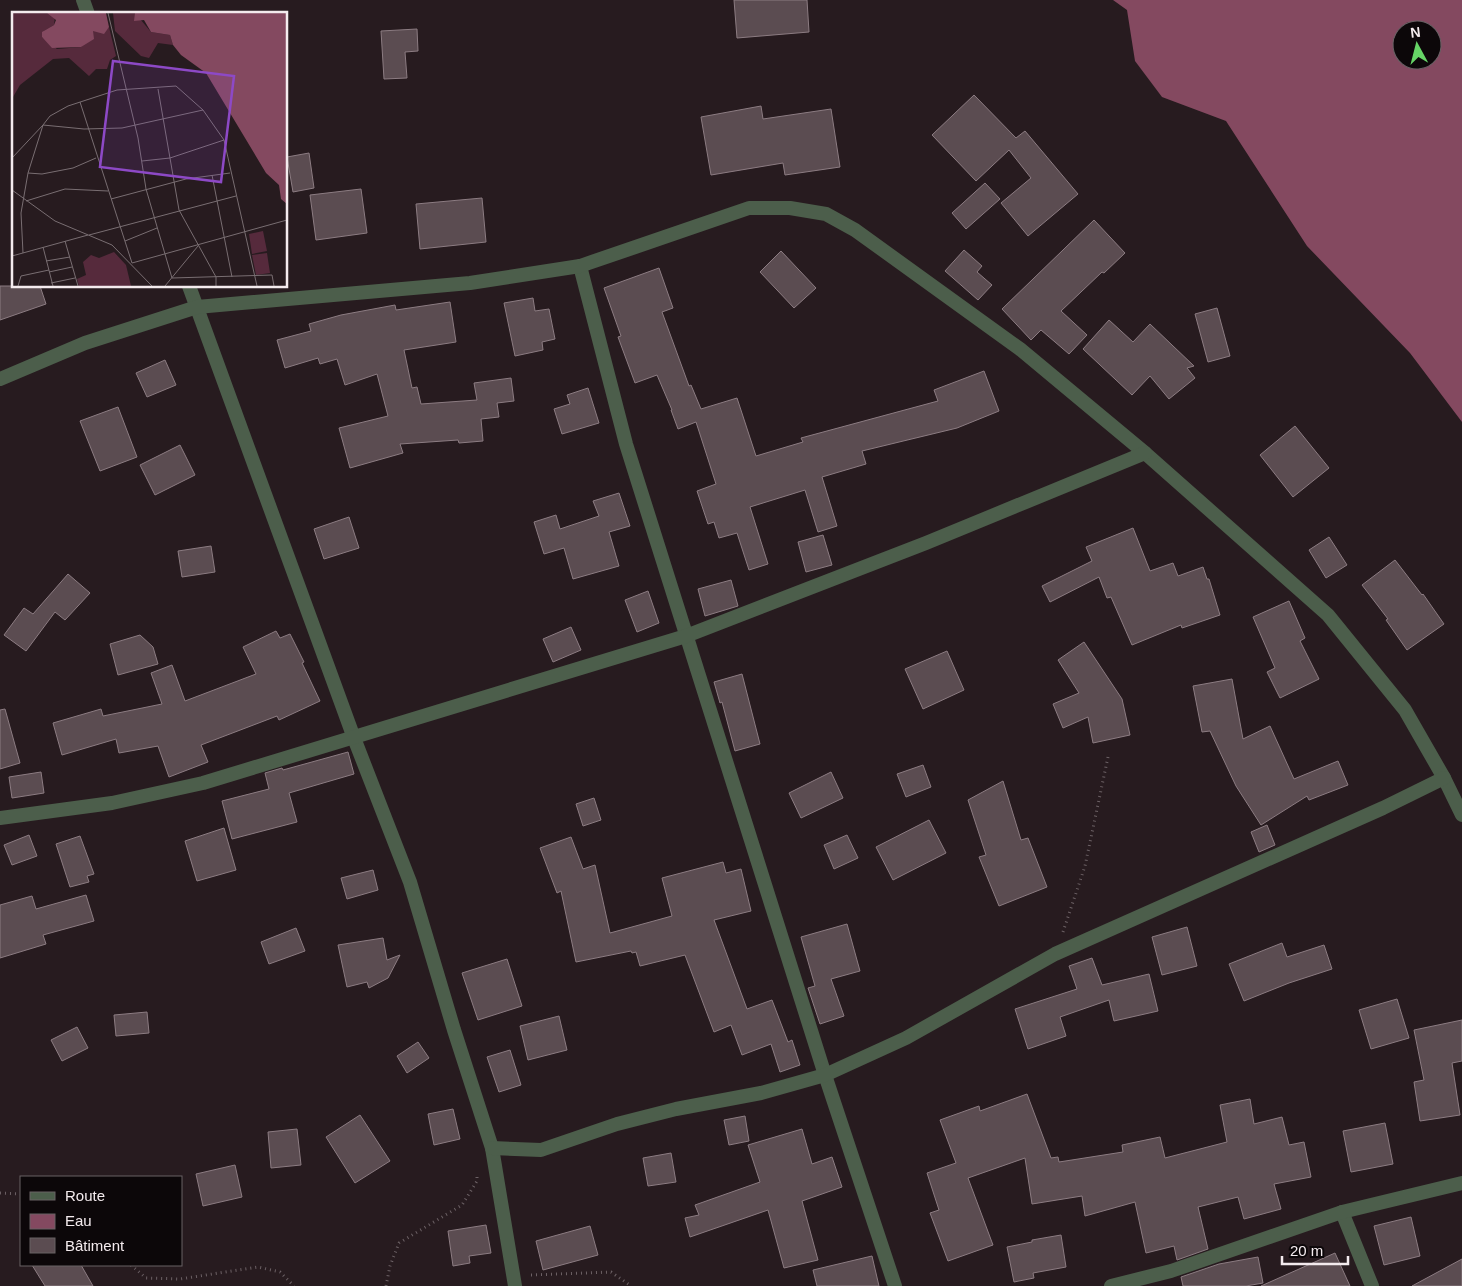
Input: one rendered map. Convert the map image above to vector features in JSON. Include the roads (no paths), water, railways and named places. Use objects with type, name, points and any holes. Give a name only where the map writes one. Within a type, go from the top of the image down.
[{"type":"street","points":[[83,0],[87,12]]},
{"type":"street","points":[[0,379],[85,343],[197,307],[470,283],[580,266],[749,208],[790,208],[826,214],[855,230],[1020,349],[1145,453],[1328,616],[1405,710],[1444,778],[1462,815]]},
{"type":"street","points":[[580,266],[626,444],[825,1075],[895,1286]]},
{"type":"street","points":[[190,288],[354,738],[410,882],[454,1030],[492,1148],[514,1281]]},
{"type":"street","points":[[0,818],[112,803],[203,784],[686,636],[926,543],[1145,453]]},
{"type":"street","points":[[492,1148],[541,1150],[617,1124],[676,1109],[762,1093],[825,1075],[906,1038],[1055,954],[1383,808],[1444,778]]},
{"type":"street","points":[[1112,1286],[1171,1272],[1342,1212],[1462,1183]]},
{"type":"street","points":[[1342,1212],[1372,1286]]},
{"type":"water","points":[[1113,0],[1462,0],[1462,422],[1410,353],[1307,246],[1226,121],[1162,97],[1135,61],[1127,10]]}]
